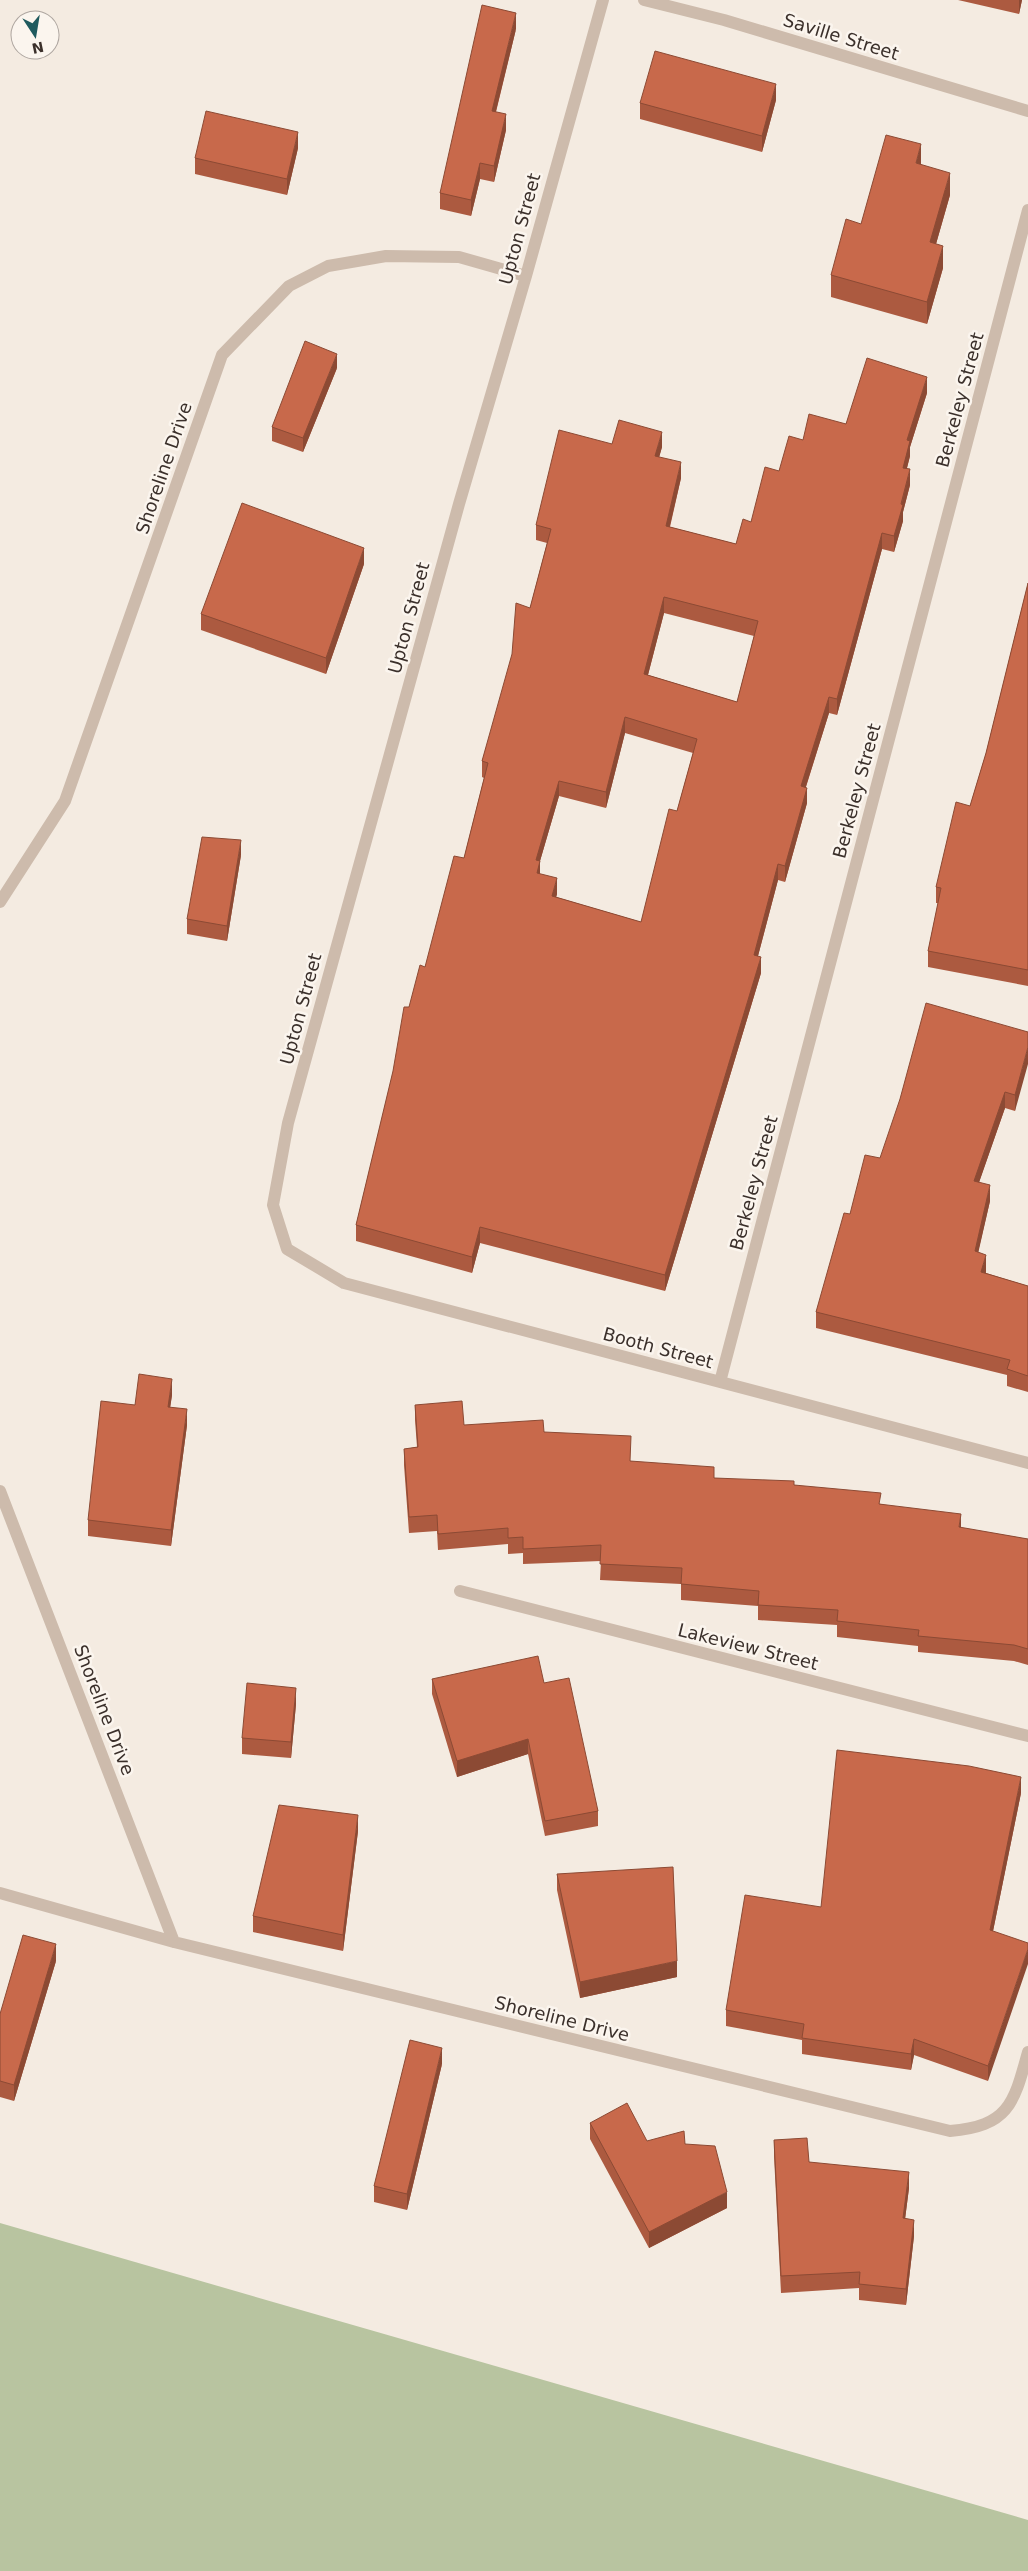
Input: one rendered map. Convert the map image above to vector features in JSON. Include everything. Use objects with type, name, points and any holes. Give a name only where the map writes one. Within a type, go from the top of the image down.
[{"type":"street","name":"Upton Street","points":[[287,1249],[273,1205],[288,1123],[461,494],[526,276],[602,0]]},
{"type":"street","name":"Saville Street","points":[[644,0],[724,20],[1028,111]]},
{"type":"street","name":"Berkeley Street","points":[[720,1382],[1028,210]]},
{"type":"street","name":"Shoreline Drive","points":[[0,902],[65,801],[222,355],[289,286],[328,266],[386,256],[459,257],[526,276]]},
{"type":"street","name":"Booth Street","points":[[287,1249],[344,1283],[1028,1463]]},
{"type":"street","name":"Shoreline Drive","points":[[0,1491],[174,1942]]},
{"type":"street","name":"Lakeview Street","points":[[460,1591],[1028,1736]]},
{"type":"street","name":"Shoreline Drive","points":[[0,1893],[174,1942],[941,2130],[975,2129],[992,2122],[1009,2107],[1017,2090],[1028,2052]]},
{"type":"green space","points":[[0,2223],[1028,2520],[1028,2571],[0,2571]]},
{"type":"building","points":[[482,5],[516,13],[492,111],[506,114],[494,166],[480,163],[471,200],[440,193]]},
{"type":"building","points":[[655,51],[776,84],[762,136],[640,103]]},
{"type":"building","points":[[206,111],[298,132],[287,179],[195,158]]},
{"type":"building","points":[[886,135],[921,144],[916,163],[950,173],[930,242],[943,246],[927,302],[831,275],[846,219],[861,224]]},
{"type":"building","points":[[305,341],[337,354],[303,438],[272,427]]},
{"type":"building","points":[[867,358],[927,377],[907,440],[910,441],[903,468],[910,469],[901,504],[903,505],[894,536],[882,533],[837,699],[829,697],[801,786],[807,788],[785,866],[778,864],[754,955],[761,957],[665,1275],[480,1227],[472,1257],[356,1225],[393,1071],[404,1007],[409,1007],[420,965],[425,967],[454,856],[464,858],[488,763],[482,761],[512,654],[516,603],[530,608],[551,529],[536,525],[559,430],[612,444],[619,420],[662,432],[655,456],[681,462],[666,526],[736,544],[743,519],[751,522],[765,467],[779,471],[789,436],[803,440],[809,414],[846,424]],"holes":[[[664,597],[758,621],[737,702],[644,674]],[[625,717],[697,739],[677,811],[669,809],[641,922],[552,896],[557,878],[537,873],[540,861],[536,860],[559,781],[606,792]]]},
{"type":"building","points":[[242,503],[364,548],[326,658],[201,614]]},
{"type":"building","points":[[1028,583],[1028,970],[928,951],[941,888],[936,887],[956,802],[970,806],[986,753]]},
{"type":"building","points":[[202,837],[241,840],[227,926],[187,919]]},
{"type":"building","points":[[926,1003],[1028,1032],[1028,1047],[1015,1095],[1005,1092],[974,1181],[990,1185],[975,1251],[986,1255],[981,1272],[1028,1286],[1028,1376],[1007,1369],[1010,1360],[816,1312],[844,1213],[850,1214],[865,1155],[880,1158],[900,1099]]},
{"type":"building","points":[[139,1374],[172,1379],[168,1407],[187,1409],[171,1530],[88,1520],[101,1401],[135,1405]]},
{"type":"building","points":[[462,1401],[464,1425],[543,1420],[544,1432],[631,1436],[630,1461],[714,1467],[714,1478],[794,1481],[794,1485],[881,1493],[879,1504],[961,1514],[959,1527],[1028,1539],[1028,1649],[1014,1645],[918,1636],[919,1630],[837,1621],[838,1610],[758,1605],[759,1591],[681,1584],[682,1568],[600,1564],[601,1545],[523,1549],[523,1537],[508,1538],[508,1528],[438,1534],[437,1515],[409,1517],[404,1449],[418,1447],[415,1405]]},
{"type":"building","points":[[538,1656],[544,1683],[569,1678],[598,1811],[545,1821],[528,1739],[457,1761],[432,1679]]},
{"type":"building","points":[[247,1683],[296,1688],[291,1742],[242,1738]]},
{"type":"building","points":[[837,1750],[969,1766],[1021,1777],[990,1930],[1028,1943],[1028,1949],[988,2066],[914,2039],[911,2054],[802,2038],[804,2024],[726,2010],[745,1895],[821,1907]]},
{"type":"building","points":[[279,1805],[358,1815],[343,1935],[253,1916]]},
{"type":"building","points":[[673,1867],[677,1961],[580,1982],[557,1874]]},
{"type":"building","points":[[23,1935],[56,1944],[14,2085],[0,2081],[0,2014]]},
{"type":"building","points":[[410,2040],[442,2048],[407,2194],[374,2186]]},
{"type":"building","points":[[627,2103],[647,2141],[684,2131],[685,2144],[715,2146],[727,2192],[649,2232],[590,2123]]},
{"type":"building","points":[[807,2138],[809,2162],[909,2172],[903,2218],[914,2220],[906,2289],[859,2284],[860,2272],[781,2276],[774,2140]]}]
